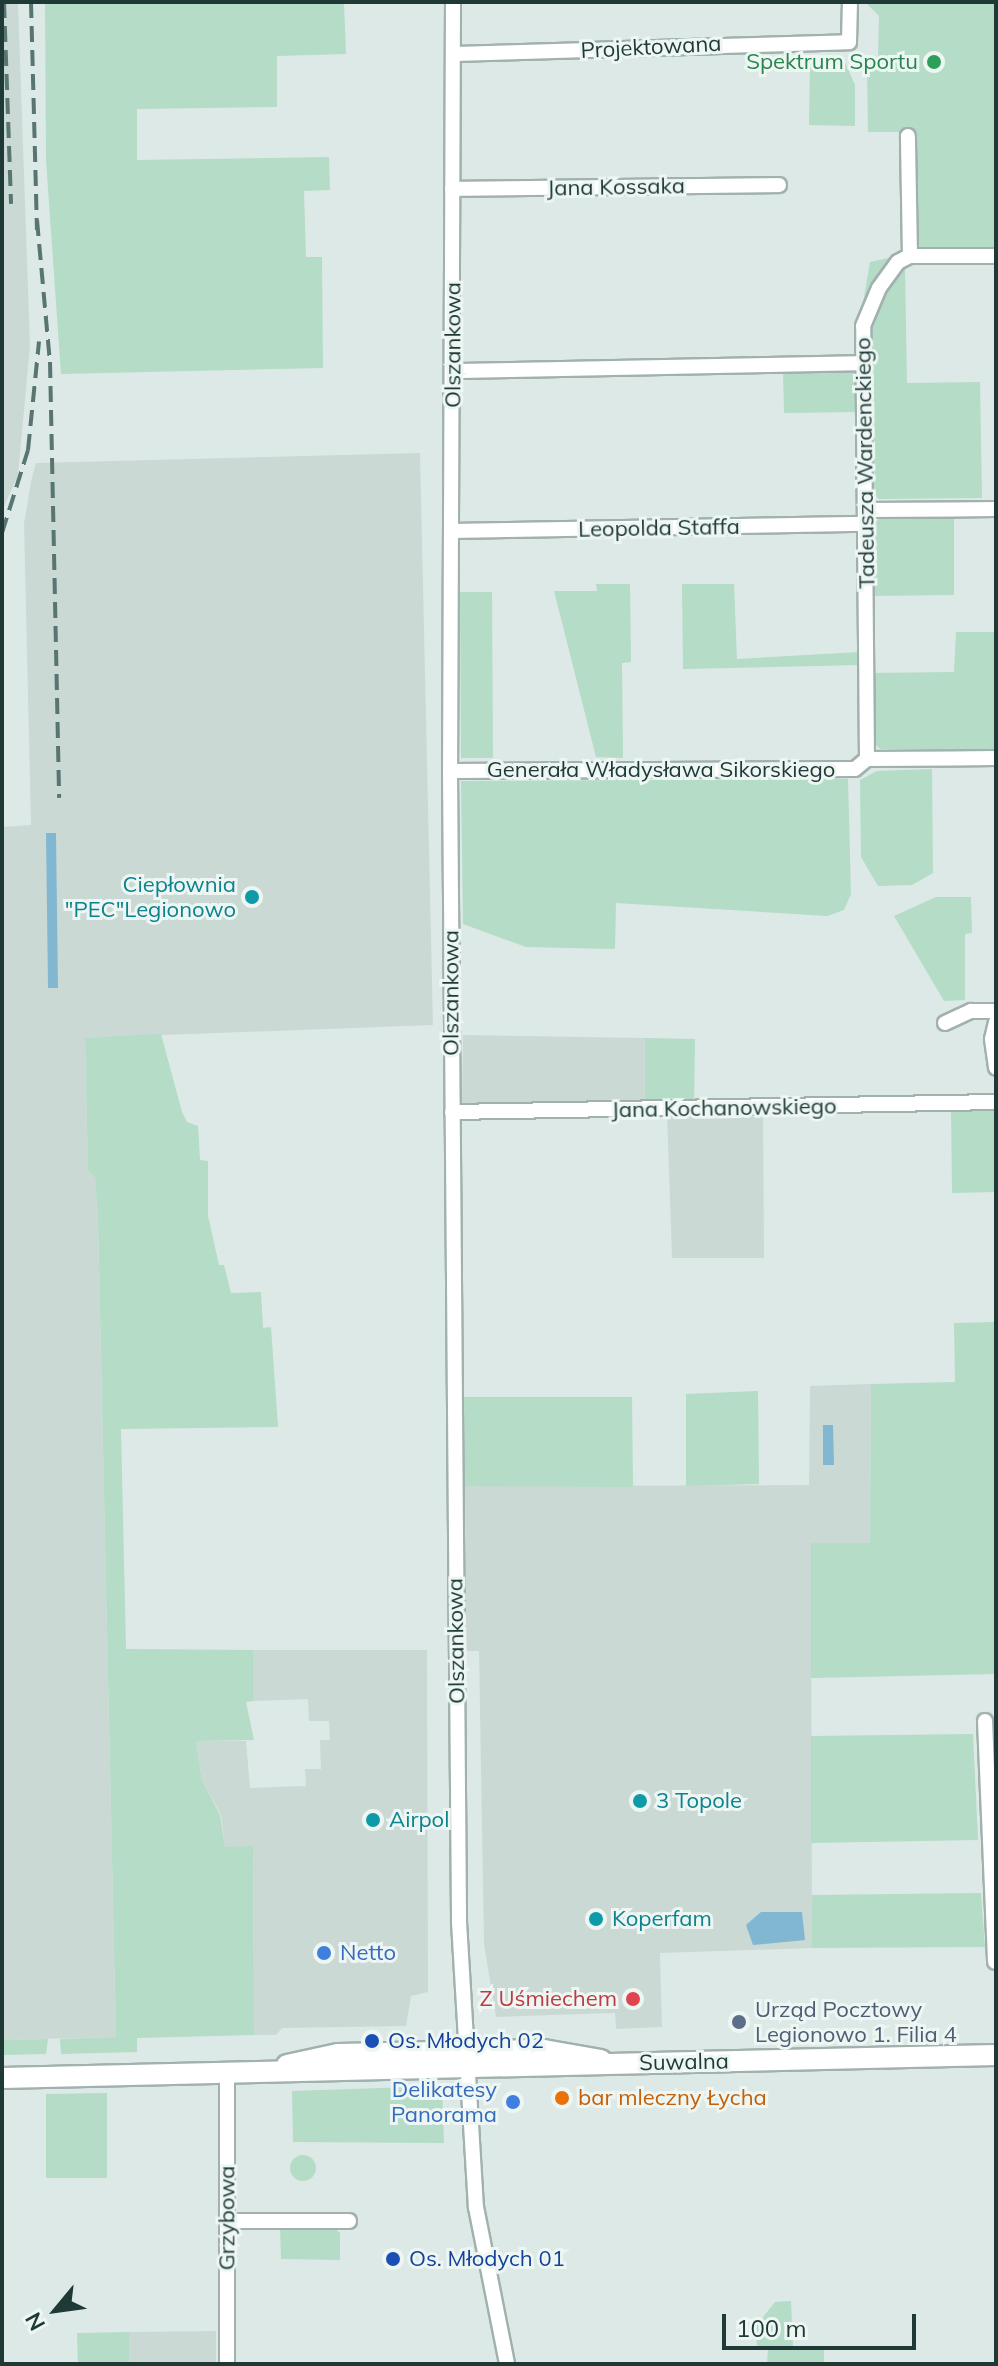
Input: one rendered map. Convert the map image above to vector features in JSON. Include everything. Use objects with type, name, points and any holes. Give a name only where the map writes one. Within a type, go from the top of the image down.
[{"type":"street","name":"Olszankowa","points":[[453,2],[452,1112],[463,1983],[470,2061]]},
{"type":"street","name":"Projektowana","points":[[454,54],[849,42],[850,2]]},
{"type":"street","points":[[908,136],[910,256],[996,256]]},
{"type":"street","name":"Jana Kossaka","points":[[452,189],[779,185]]},
{"type":"street","name":"Tadeusza Wardenckiego","points":[[867,759],[865,315],[898,262],[910,256]]},
{"type":"street","points":[[454,371],[863,363]]},
{"type":"street","name":"Leopolda Staffa","points":[[451,531],[866,517],[996,509]]},
{"type":"street","name":"Generała Władysława Sikorskiego","points":[[450,771],[855,769],[867,759],[996,758]]},
{"type":"street","points":[[945,1023],[971,1011],[996,1011]]},
{"type":"street","points":[[996,1022],[992,1039],[996,1068]]},
{"type":"street","name":"Jana Kochanowskiego","points":[[452,1112],[996,1102]]},
{"type":"street","points":[[985,1721],[995,1962]]},
{"type":"street","name":"Suwalna","points":[[2,2078],[268,2071],[338,2054],[612,2064],[996,2055]]},
{"type":"street","points":[[470,2061],[476,2207],[507,2364]]},
{"type":"street","name":"Grzybowa","points":[[227,2072],[227,2364]]},
{"type":"street","points":[[227,2221],[349,2221]]},
{"type":"shaded area","points":[[2,2],[18,2],[30,346],[18,475],[2,511]]},
{"type":"shaded area","points":[[420,453],[433,1025],[85,1038],[88,1171],[95,1177],[98,1219],[116,2037],[2,2040],[2,827],[31,825],[24,523],[32,477],[36,463]]},
{"type":"shaded area","points":[[463,1035],[645,1038],[645,1104],[462,1107]]},
{"type":"shaded area","points":[[763,1109],[764,1258],[672,1258],[667,1113],[723,1115]]},
{"type":"shaded area","points":[[871,1384],[870,1543],[811,1543],[812,1948],[660,1953],[662,2027],[616,2029],[615,2013],[496,2017],[484,1944],[479,1651],[466,1651],[465,1486],[809,1485],[810,1386]]},
{"type":"shaded area","points":[[253,1650],[427,1650],[428,1992],[411,1996],[406,2026],[282,2028],[276,2035],[254,2035],[253,1847],[225,1847],[221,1815],[202,1780],[196,1741],[246,1741],[250,1788],[306,1786],[305,1769],[321,1769],[320,1740],[330,1740],[329,1721],[309,1721],[308,1699],[253,1701]]},
{"type":"shaded area","points":[[216,2331],[216,2364],[129,2364],[129,2332]]},
{"type":"green space","points":[[45,2],[344,2],[346,54],[277,56],[277,107],[137,109],[137,160],[329,157],[330,190],[304,191],[306,257],[322,257],[323,368],[61,374],[46,160]]},
{"type":"green space","name":"Spektrum Sportu","points":[[865,2],[996,2],[996,247],[917,247],[913,132],[868,132],[867,68],[878,56],[879,16]]},
{"type":"green space","points":[[832,59],[845,62],[855,85],[855,126],[809,125],[810,64]]},
{"type":"green space","points":[[893,257],[881,274],[863,303],[870,262]]},
{"type":"green space","points":[[905,268],[907,383],[980,382],[982,498],[879,499],[870,490],[868,318],[894,275]]},
{"type":"green space","points":[[856,367],[856,412],[784,413],[783,369]]},
{"type":"green space","points":[[880,518],[954,518],[954,595],[871,596],[870,527]]},
{"type":"green space","points":[[596,584],[630,584],[631,662],[622,663],[623,758],[596,757],[554,591],[597,591]]},
{"type":"green space","points":[[682,584],[734,584],[737,659],[859,652],[860,665],[683,669]]},
{"type":"green space","points":[[460,592],[492,592],[493,758],[461,758]]},
{"type":"green space","points":[[956,632],[996,632],[996,749],[880,749],[873,742],[871,673],[954,672]]},
{"type":"green space","points":[[932,769],[933,873],[912,885],[878,886],[861,857],[860,780],[877,771]]},
{"type":"green space","points":[[848,779],[851,894],[844,910],[827,916],[616,903],[615,949],[526,947],[463,924],[461,781]]},
{"type":"green space","points":[[936,897],[971,897],[972,933],[965,934],[965,1000],[944,1001],[894,916]]},
{"type":"green space","points":[[161,1034],[182,1112],[187,1122],[198,1126],[200,1160],[208,1161],[208,1216],[219,1265],[224,1265],[231,1293],[261,1292],[263,1328],[271,1327],[278,1427],[121,1429],[126,1649],[253,1650],[253,1701],[246,1702],[254,1740],[196,1741],[202,1780],[220,1815],[225,1847],[253,1846],[254,2035],[137,2038],[137,2052],[61,2054],[60,2039],[116,2037],[98,1219],[95,1177],[88,1171],[85,1038]]},
{"type":"green space","points":[[645,1038],[695,1039],[694,1103],[645,1104]]},
{"type":"green space","points":[[996,1106],[996,1192],[952,1193],[951,1107]]},
{"type":"green space","points":[[996,1322],[996,1674],[811,1678],[811,1543],[870,1543],[871,1384],[955,1382],[954,1323]]},
{"type":"green space","points":[[758,1391],[759,1484],[686,1486],[686,1394]]},
{"type":"green space","points":[[464,1397],[632,1397],[633,1487],[465,1486]]},
{"type":"green space","points":[[973,1734],[978,1840],[811,1843],[811,1736]]},
{"type":"green space","points":[[981,1893],[985,1947],[812,1948],[812,1895]]},
{"type":"green space","points":[[48,2039],[46,2054],[2,2055],[2,2040]]},
{"type":"green space","points":[[442,2086],[444,2143],[293,2142],[292,2091]]},
{"type":"green space","points":[[107,2093],[107,2178],[46,2178],[46,2094]]},
{"type":"green space","points":[[303,2155],[312,2159],[316,2168],[312,2177],[303,2181],[294,2177],[290,2168],[294,2159]]},
{"type":"green space","points":[[280,2227],[333,2227],[340,2233],[340,2260],[281,2259]]},
{"type":"green space","points":[[791,2301],[793,2347],[824,2346],[824,2364],[767,2364],[768,2348],[757,2348],[756,2326],[775,2302]]},
{"type":"green space","points":[[129,2332],[129,2364],[78,2364],[77,2333]]},
{"type":"water","points":[[46,833],[56,833],[58,988],[48,988]]},
{"type":"water","points":[[823,1425],[833,1425],[834,1465],[823,1465]]},
{"type":"water","points":[[761,1912],[802,1912],[805,1940],[753,1945],[746,1925]]},
{"type":"railway","points":[[4,2],[11,204]]},
{"type":"railway","points":[[31,2],[37,230]]},
{"type":"railway","points":[[37,220],[50,362],[59,798]]},
{"type":"railway","points":[[2,533],[28,450],[39,342]]},
{"type":"place","name":"Spektrum Sportu","points":[[934,62]]},
{"type":"place","name":"Ciepłownia \"PEC\"Legionowo","points":[[252,897]]},
{"type":"place","name":"3 Topole","points":[[640,1801]]},
{"type":"place","name":"Airpol","points":[[373,1820]]},
{"type":"place","name":"Koperfam","points":[[596,1919]]},
{"type":"place","name":"Netto","points":[[324,1953]]},
{"type":"place","name":"Z Uśmiechem","points":[[633,1999]]},
{"type":"place","name":"Urząd Pocztowy Legionowo 1. Filia 4","points":[[739,2022]]},
{"type":"place","name":"Os. Młodych 02","points":[[372,2041]]},
{"type":"place","name":"bar mleczny Łycha","points":[[562,2098]]},
{"type":"place","name":"Delikatesy Panorama","points":[[513,2102]]},
{"type":"place","name":"Os. Młodych 01","points":[[393,2259]]}]
